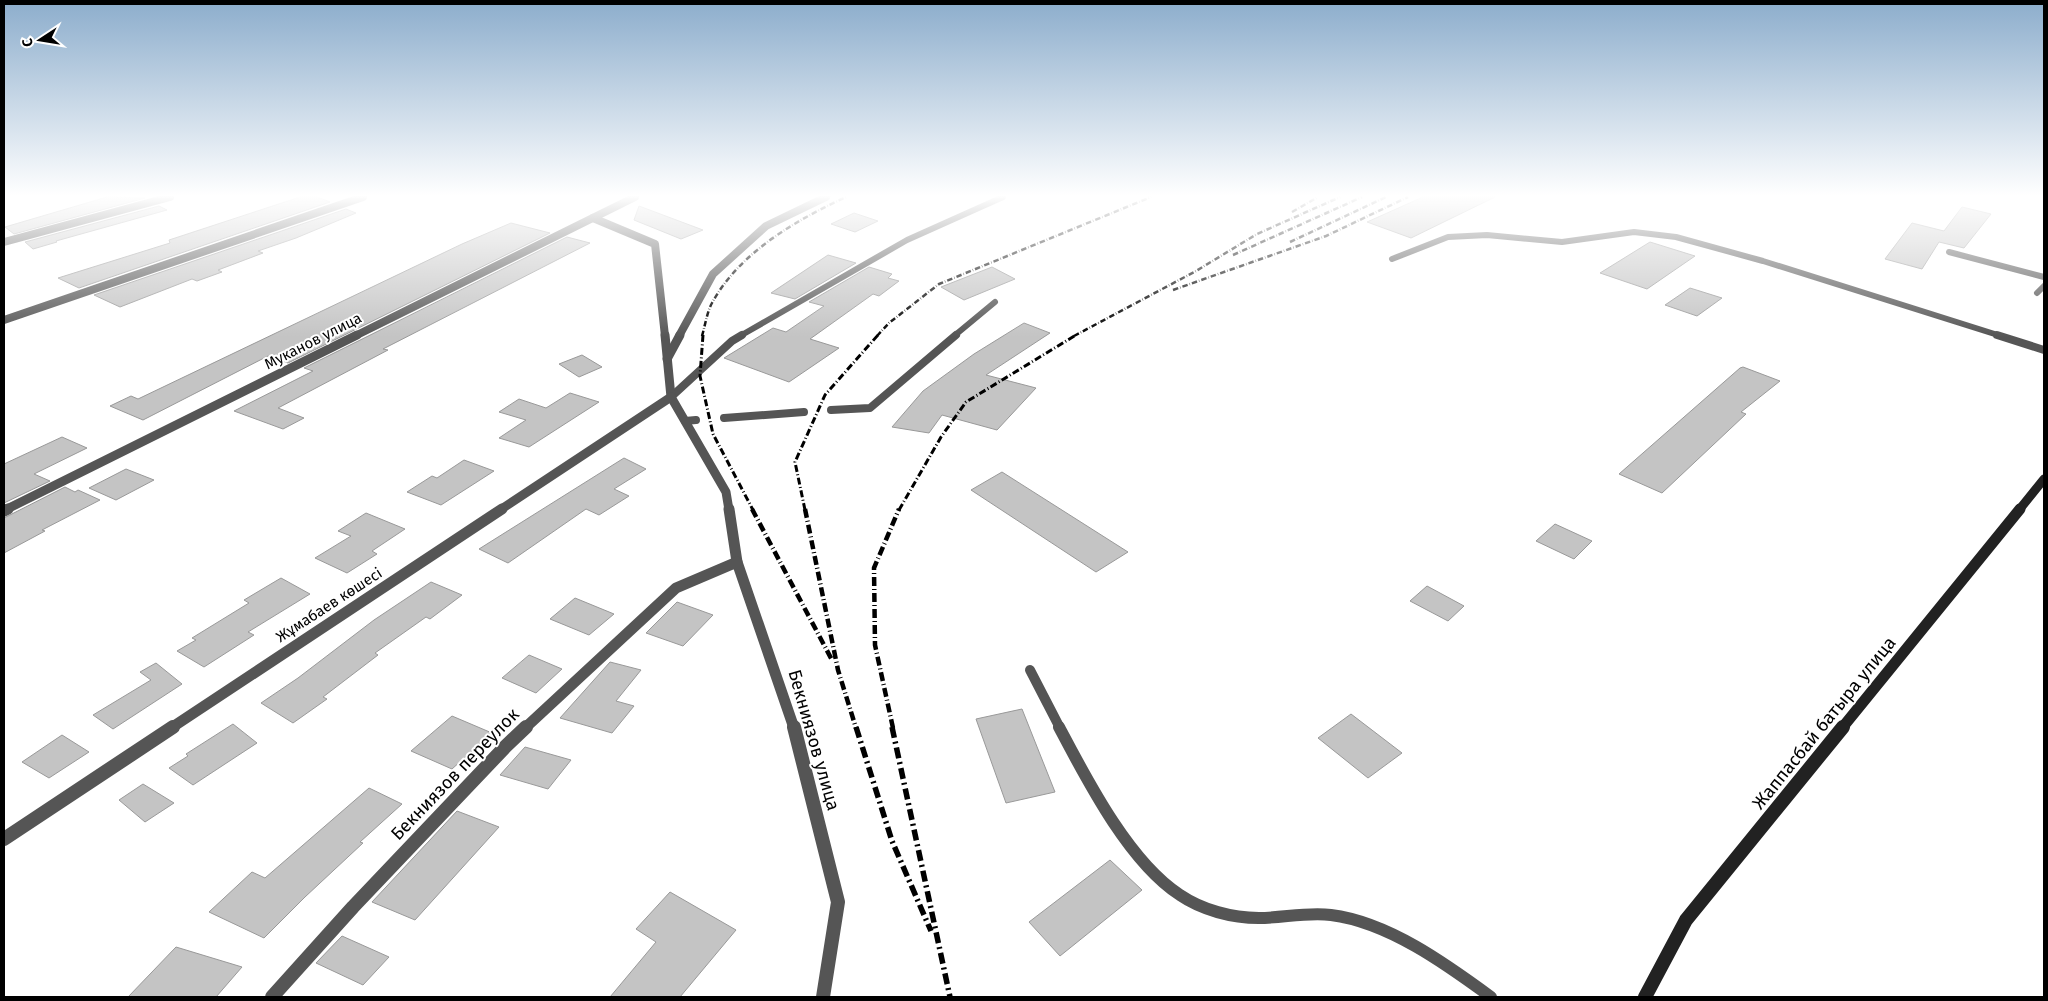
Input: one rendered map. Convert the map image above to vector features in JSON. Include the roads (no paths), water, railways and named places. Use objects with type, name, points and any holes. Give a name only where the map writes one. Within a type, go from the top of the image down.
[{"type":"main road","name":"Жаппасбай батыра улица","points":[[1646,997],[1686,920],[2044,480]]},
{"type":"street","points":[[4,320],[227,244]]},
{"type":"street","name":"Муканов улица","points":[[4,511],[541,244]]},
{"type":"street","points":[[654,244],[671,397]]},
{"type":"street","points":[[667,359],[713,274],[746,244]]},
{"type":"street","name":"Бекниязов улица","points":[[671,397],[726,492],[736,562],[799,744],[838,902],[823,997]]},
{"type":"street","name":"Жұмабаев көшесі","points":[[4,839],[671,397]]},
{"type":"street","name":"Бекниязов переулок","points":[[272,997],[353,907],[506,746],[676,588],[736,562]]},
{"type":"lane","points":[[671,397],[732,341],[901,244]]},
{"type":"lane","points":[[1392,259],[1431,244]]},
{"type":"lane","points":[[1700,244],[1763,261],[2044,350]]},
{"type":"lane","points":[[1949,252],[2044,277]]},
{"type":"lane","points":[[2038,293],[2044,286]]},
{"type":"lane","points":[[831,410],[870,408],[995,302]]},
{"type":"lane","points":[[724,418],[804,412]]},
{"type":"lane","points":[[685,420],[696,420]]},
{"type":"lane","points":[[1030,670],[1103,804],[1139,856],[1171,889],[1199,905],[1231,916],[1259,918],[1296,914],[1340,916],[1391,933],[1459,973],[1491,997]]},
{"type":"railway","points":[[702,336],[707,315],[723,285],[737,269],[765,244]]},
{"type":"railway","points":[[877,336],[889,323],[939,284],[1037,244]]},
{"type":"railway","points":[[1074,336],[1196,271],[1241,244]]},
{"type":"railway","points":[[1233,255],[1258,244]]},
{"type":"railway","points":[[1173,290],[1304,244]]},
{"type":"railway","points":[[703,335],[700,376],[713,434],[753,510]]},
{"type":"railway","points":[[805,510],[795,462],[825,395],[878,335]]},
{"type":"railway","points":[[899,510],[941,437],[966,402],[1076,335]]},
{"type":"railway","points":[[752,509],[832,660]]},
{"type":"railway","points":[[805,509],[838,670],[856,728]]},
{"type":"railway","points":[[893,728],[875,645],[874,568],[899,509]]},
{"type":"railway","points":[[856,727],[892,841],[931,931]]},
{"type":"railway","points":[[892,727],[950,997]]}]
